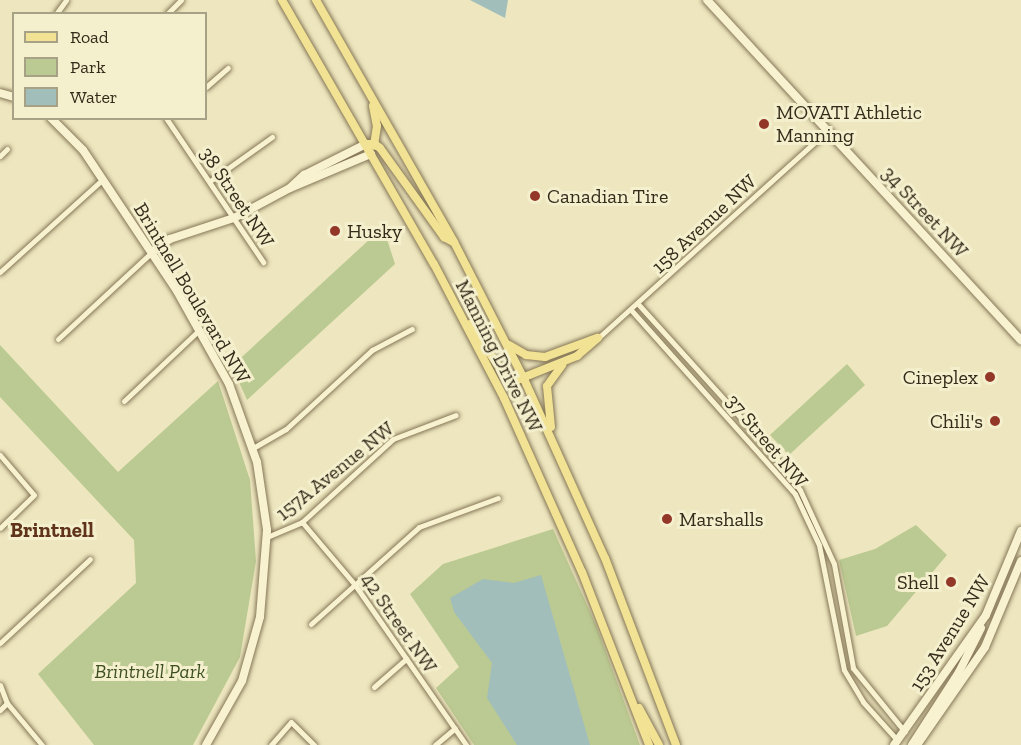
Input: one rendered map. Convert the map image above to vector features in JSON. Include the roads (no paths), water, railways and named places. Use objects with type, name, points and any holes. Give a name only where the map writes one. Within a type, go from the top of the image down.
[{"type":"main road","points":[[282,0],[370,144],[444,237],[454,242]]},
{"type":"main road","name":"Manning Drive NW","points":[[316,0],[454,242],[555,442],[605,558],[676,745]]},
{"type":"main road","points":[[371,97],[377,126],[370,144],[371,154]]},
{"type":"main road","name":"Manning Drive NW","points":[[371,154],[462,315],[518,429],[582,572],[649,745]]},
{"type":"main road","points":[[462,315],[481,336],[503,373],[510,379],[524,379],[567,361],[598,338]]},
{"type":"main road","points":[[505,339],[513,349],[535,357],[556,354],[598,338]]},
{"type":"main road","points":[[555,442],[547,386],[567,361]]},
{"type":"main road","points":[[629,692],[659,745]]},
{"type":"street","points":[[169,12],[181,0]]},
{"type":"street","name":"34 Street NW","points":[[707,0],[1021,340]]},
{"type":"street","points":[[207,86],[228,68]]},
{"type":"street","name":"Brintnell Boulevard NW","points":[[53,120],[83,150],[153,251],[229,384],[253,448],[262,490],[267,537],[264,594],[254,645],[229,709],[206,745]]},
{"type":"street","name":"38 Street NW","points":[[168,120],[263,262]]},
{"type":"street","name":"158 Avenue NW","points":[[598,338],[639,305],[828,130]]},
{"type":"street","points":[[210,181],[272,137]]},
{"type":"street","points":[[290,188],[304,175],[370,144]]},
{"type":"street","points":[[0,156],[7,149]]},
{"type":"street","points":[[58,339],[153,251],[170,239],[234,218],[290,188],[371,154]]},
{"type":"street","points":[[0,272],[103,179]]},
{"type":"street","name":"37 Street NW","points":[[639,305],[770,450],[800,490],[834,564],[853,668],[904,732]]},
{"type":"street","name":"37 Street NW","points":[[632,311],[795,494],[821,553],[844,670],[863,702],[899,744]]},
{"type":"street","points":[[253,448],[286,429],[372,350],[412,329]]},
{"type":"street","points":[[124,400],[199,330]]},
{"type":"street","name":"157A Avenue NW","points":[[267,537],[302,522],[393,439],[456,414]]},
{"type":"street","points":[[0,455],[34,495],[0,528]]},
{"type":"street","points":[[311,624],[419,527],[498,498]]},
{"type":"street","name":"42 Street NW","points":[[302,522],[355,585],[466,745]]},
{"type":"street","name":"153 Avenue NW","points":[[899,744],[904,732],[986,615],[1021,531]]},
{"type":"street","points":[[0,644],[90,559]]},
{"type":"street","name":"153 Avenue NW","points":[[914,744],[985,647],[1021,561]]},
{"type":"street","points":[[904,732],[914,744],[976,644],[986,615]]},
{"type":"street","points":[[374,687],[406,659]]},
{"type":"street","points":[[0,685],[7,703],[42,745]]},
{"type":"street","points":[[0,710],[7,703]]},
{"type":"street","points":[[271,745],[291,722],[314,745]]},
{"type":"street","points":[[435,745],[455,728]]},
{"type":"water","points":[[470,0],[508,0],[505,18]]},
{"type":"water","points":[[541,575],[590,745],[517,745],[487,698],[492,663],[454,612],[450,598],[483,579],[514,583]]},
{"type":"place","name":"MOVATI Athletic Manning","points":[[764,124]]},
{"type":"place","name":"Canadian Tire","points":[[535,196]]},
{"type":"place","name":"Husky","points":[[335,231]]},
{"type":"place","name":"Cineplex","points":[[990,377]]},
{"type":"place","name":"Chili's","points":[[995,421]]},
{"type":"place","name":"Marshalls","points":[[667,519]]},
{"type":"place","name":"Shell","points":[[951,582]]},
{"type":"district","name":"Brintnell","points":[[52,530]]},
{"type":"park label","name":"Brintnell Park","points":[[150,671]]}]
